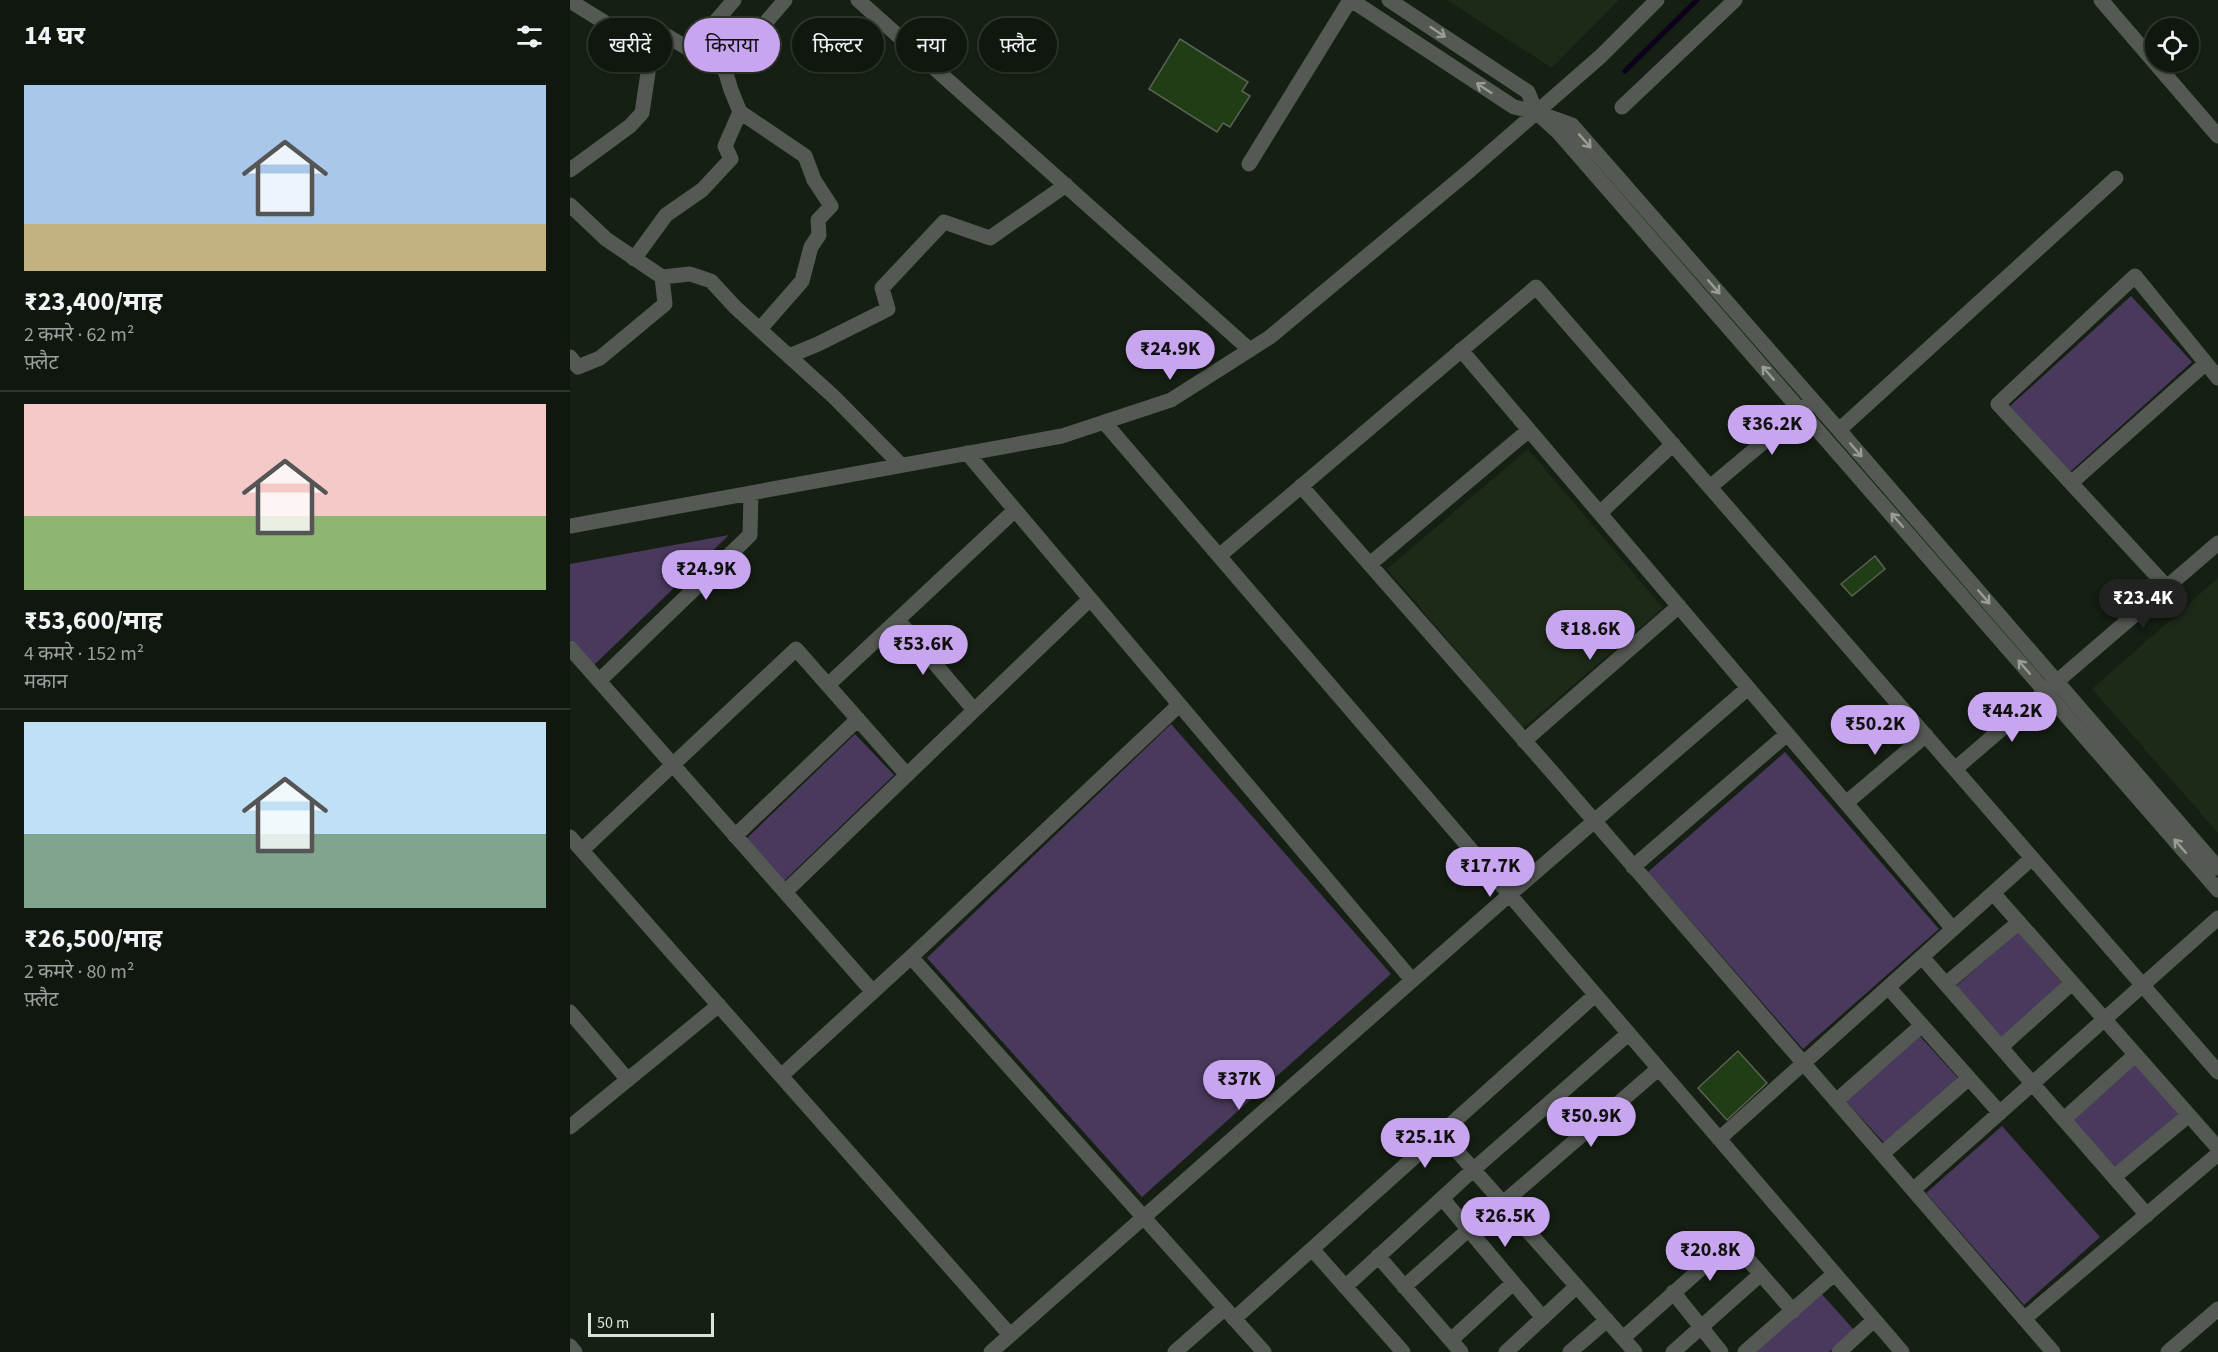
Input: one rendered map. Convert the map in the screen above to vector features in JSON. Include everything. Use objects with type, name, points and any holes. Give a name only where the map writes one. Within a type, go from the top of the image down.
[{"type":"street","points":[[719,18],[734,0]]},
{"type":"street","points":[[770,18],[785,0]]},
{"type":"street","points":[[858,0],[1250,350]]},
{"type":"street","points":[[1249,164],[1350,0],[1514,108],[1536,112],[1572,125],[1807,405],[2052,687],[2218,868]]},
{"type":"street","points":[[1389,0],[1528,92],[1536,112]]},
{"type":"street","points":[[570,526],[1062,436],[1171,400],[1270,337],[1469,171],[1601,56],[1658,0]]},
{"type":"street","points":[[1622,108],[1735,0]]},
{"type":"street","points":[[2101,0],[2216,130]]},
{"type":"street","points":[[570,1],[598,18]]},
{"type":"street","points":[[570,170],[630,126],[642,113],[648,72]]},
{"type":"street","points":[[726,72],[741,112],[805,156],[814,180],[831,206],[818,220],[819,236],[811,247],[802,281],[760,329]]},
{"type":"street","points":[[634,259],[666,215],[702,190],[731,159],[725,146],[741,112]]},
{"type":"street","points":[[1839,430],[2116,178]]},
{"type":"street","points":[[789,356],[888,309],[882,288],[944,222],[990,238],[1066,185]]},
{"type":"street","points":[[570,206],[606,239],[662,278],[690,274],[711,280],[735,307],[834,397],[901,465]]},
{"type":"street","points":[[2167,587],[1998,404],[2135,276],[2218,378]]},
{"type":"street","points":[[570,357],[578,367],[600,358],[665,304],[662,278]]},
{"type":"street","points":[[1219,556],[1536,286],[2218,1072]]},
{"type":"street","points":[[1461,350],[1953,929]]},
{"type":"street","points":[[2071,483],[2206,363]]},
{"type":"street","points":[[1807,405],[1839,430],[2218,890]]},
{"type":"street","points":[[1710,487],[1807,405]]},
{"type":"street","points":[[1104,422],[1902,1352]]},
{"type":"street","points":[[1370,564],[1529,430]]},
{"type":"street","points":[[1600,513],[1673,444]]},
{"type":"street","points":[[967,453],[1413,980]]},
{"type":"street","points":[[1301,486],[2053,1352]]},
{"type":"street","points":[[599,681],[750,535],[751,493]]},
{"type":"street","points":[[828,685],[1015,510]]},
{"type":"street","points":[[1955,769],[2218,543]]},
{"type":"street","points":[[785,892],[1090,599]]},
{"type":"street","points":[[1524,741],[1679,606]]},
{"type":"street","points":[[898,620],[974,710]]},
{"type":"street","points":[[570,648],[873,992]]},
{"type":"street","points":[[582,850],[796,650],[907,775]]},
{"type":"street","points":[[991,1352],[1509,895],[1748,688]]},
{"type":"street","points":[[781,1076],[912,957],[1179,705]]},
{"type":"street","points":[[735,836],[858,719]]},
{"type":"street","points":[[1633,867],[1787,734]]},
{"type":"street","points":[[1846,803],[1926,735]]},
{"type":"street","points":[[570,837],[1010,1335]]},
{"type":"street","points":[[1719,1139],[2032,858]]},
{"type":"street","points":[[1993,893],[2218,1148]]},
{"type":"street","points":[[1913,1191],[2218,918]]},
{"type":"street","points":[[1946,984],[2019,922]]},
{"type":"street","points":[[912,957],[1264,1352]]},
{"type":"street","points":[[1922,957],[2147,1215]]},
{"type":"street","points":[[2001,1047],[2072,983]]},
{"type":"street","points":[[1888,987],[2000,1113]]},
{"type":"street","points":[[1175,1352],[1312,1249],[1595,995]]},
{"type":"street","points":[[570,1127],[719,1005]]},
{"type":"street","points":[[570,1012],[628,1080]]},
{"type":"street","points":[[1836,1101],[1922,1025]]},
{"type":"street","points":[[1345,1287],[1474,1169],[1628,1034]]},
{"type":"street","points":[[2064,1119],[2135,1055]]},
{"type":"street","points":[[1503,1203],[1658,1069]]},
{"type":"street","points":[[1882,1154],[1969,1078]]},
{"type":"street","points":[[2114,1177],[2189,1115]]},
{"type":"street","points":[[1441,1133],[1635,1352]]},
{"type":"street","points":[[2024,1319],[2218,1154]]},
{"type":"street","points":[[1442,1198],[1543,1318]]},
{"type":"street","points":[[1404,1287],[1468,1230]]},
{"type":"street","points":[[1623,1338],[1732,1241],[1792,1311]]},
{"type":"street","points":[[1312,1249],[1403,1352]]},
{"type":"street","points":[[1378,1256],[1456,1346],[1513,1282]]},
{"type":"street","points":[[1673,1352],[1761,1274]]},
{"type":"street","points":[[1745,1352],[1834,1274]]},
{"type":"street","points":[[1506,1352],[1577,1286]]},
{"type":"street","points":[[1673,1292],[1721,1352]]},
{"type":"street","points":[[2168,1352],[2218,1309]]},
{"type":"street","points":[[1574,1351],[1607,1320]]},
{"type":"street","points":[[1839,1352],[1874,1320]]},
{"type":"street","points":[[570,1346],[575,1352]]},
{"type":"shaded area","points":[[1447,0],[1619,0],[1552,68]]},
{"type":"shaded area","points":[[2131,296],[2192,362],[2070,472],[2010,406]]},
{"type":"shaded area","points":[[1528,449],[1663,608],[1523,728],[1387,569]]},
{"type":"shaded area","points":[[729,535],[593,666],[570,639],[570,564]]},
{"type":"shaded area","points":[[2218,578],[2218,833],[2092,689]]},
{"type":"shaded area","points":[[1171,724],[1391,974],[1142,1197],[927,958]]},
{"type":"shaded area","points":[[855,734],[894,775],[784,881],[745,840]]},
{"type":"shaded area","points":[[1785,752],[1939,929],[1803,1049],[1648,872]]},
{"type":"shaded area","points":[[2018,932],[2063,984],[2000,1039],[1955,987]]},
{"type":"shaded area","points":[[1918,1034],[1958,1078],[1885,1144],[1845,1100]]},
{"type":"shaded area","points":[[2136,1063],[2180,1114],[2116,1170],[2072,1119]]},
{"type":"shaded area","points":[[2002,1126],[2100,1237],[2024,1305],[1926,1193]]},
{"type":"shaded area","points":[[1820,1292],[1854,1330],[1829,1352],[1751,1352]]},
{"type":"building","points":[[1180,39],[1248,82],[1242,91],[1250,96],[1230,127],[1223,123],[1217,132],[1149,89]]},
{"type":"building","points":[[1875,556],[1885,569],[1852,596],[1841,584]]},
{"type":"building","points":[[1738,1051],[1767,1083],[1727,1120],[1698,1088]]},
{"type":"waterway","points":[[1625,71],[1697,0]]}]
